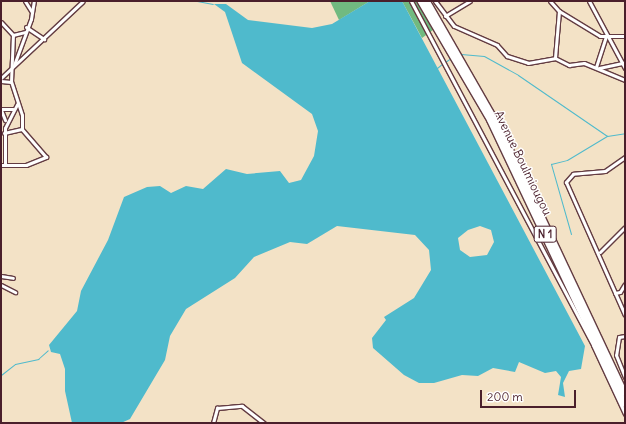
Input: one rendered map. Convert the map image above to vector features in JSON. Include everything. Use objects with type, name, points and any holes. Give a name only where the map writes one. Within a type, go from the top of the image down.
[{"type":"highway","name":"Avenue Boulmiougou","points":[[421,1],[449,42]]},
{"type":"highway","name":"Avenue Boulmiougou","points":[[427,1],[462,65],[501,130],[625,393]]},
{"type":"highway","name":"Avenue Boulmiougou","points":[[462,65],[510,160],[625,404]]},
{"type":"street","points":[[25,1],[32,12]]},
{"type":"street","points":[[12,69],[32,12],[34,1]]},
{"type":"street","points":[[1,78],[83,1]]},
{"type":"street","points":[[411,1],[593,345],[625,414]]},
{"type":"street","points":[[436,1],[445,16],[458,29],[496,45],[507,56],[528,63],[555,58],[569,65],[584,63],[597,67],[625,80]]},
{"type":"street","points":[[445,16],[470,1]]},
{"type":"street","points":[[550,1],[559,11],[607,38],[625,36]]},
{"type":"street","points":[[589,1],[600,26],[623,61],[625,68]]},
{"type":"street","points":[[555,58],[559,11]]},
{"type":"street","points":[[1,18],[2,22],[13,35],[11,82],[17,104],[23,118],[22,129],[46,157],[26,165],[3,165],[4,133],[13,109],[17,104]]},
{"type":"street","points":[[26,27],[44,39]]},
{"type":"street","points":[[13,35],[25,32]]},
{"type":"street","points":[[597,67],[607,38]]},
{"type":"street","points":[[597,67],[623,61]]},
{"type":"street","points":[[1,81],[11,82]]},
{"type":"street","points":[[5,120],[1,109],[13,109]]},
{"type":"street","points":[[4,133],[22,129]]},
{"type":"street","points":[[625,157],[605,171],[573,174],[567,179],[570,194],[600,252],[625,315]]},
{"type":"street","points":[[600,252],[625,227]]},
{"type":"street","points":[[1,276],[13,278]]},
{"type":"street","points":[[615,293],[620,292],[625,284]]},
{"type":"street","points":[[1,285],[16,292]]},
{"type":"street","points":[[625,336],[618,337],[616,354],[625,377]]},
{"type":"street","points":[[213,423],[218,407],[242,406],[260,418],[264,423]]},
{"type":"street","points":[[259,423],[260,418]]},
{"type":"green space","points":[[330,1],[370,1],[339,20]]},
{"type":"green space","points":[[402,1],[416,1],[433,30],[422,38]]},
{"type":"water","points":[[370,1],[402,1],[585,346],[581,369],[569,371],[563,383],[565,397],[558,395],[561,377],[556,371],[545,373],[519,362],[515,372],[493,368],[478,376],[462,375],[434,383],[419,383],[404,375],[373,348],[372,338],[386,320],[384,317],[414,298],[431,270],[429,250],[415,235],[337,226],[307,244],[290,242],[254,257],[235,278],[186,309],[170,336],[165,360],[130,419],[121,423],[72,423],[65,391],[65,369],[60,354],[51,352],[49,345],[77,311],[81,291],[108,240],[124,197],[147,187],[160,186],[171,193],[186,186],[203,189],[226,169],[247,174],[280,171],[289,183],[301,180],[314,156],[318,131],[312,114],[242,63],[225,12],[214,4],[226,4],[248,20],[312,28],[332,24]],"holes":[[[480,226],[491,230],[494,242],[487,255],[470,257],[460,250],[458,238],[468,230]]]},
{"type":"waterway","points":[[197,1],[213,4]]},
{"type":"waterway","points":[[461,54],[484,56],[518,75],[607,136]]},
{"type":"waterway","points":[[445,62],[451,58]]},
{"type":"waterway","points":[[437,68],[442,64]]},
{"type":"waterway","points":[[571,234],[551,164],[567,160],[607,136],[625,133]]},
{"type":"waterway","points":[[1,375],[15,364],[38,359],[48,350]]}]
